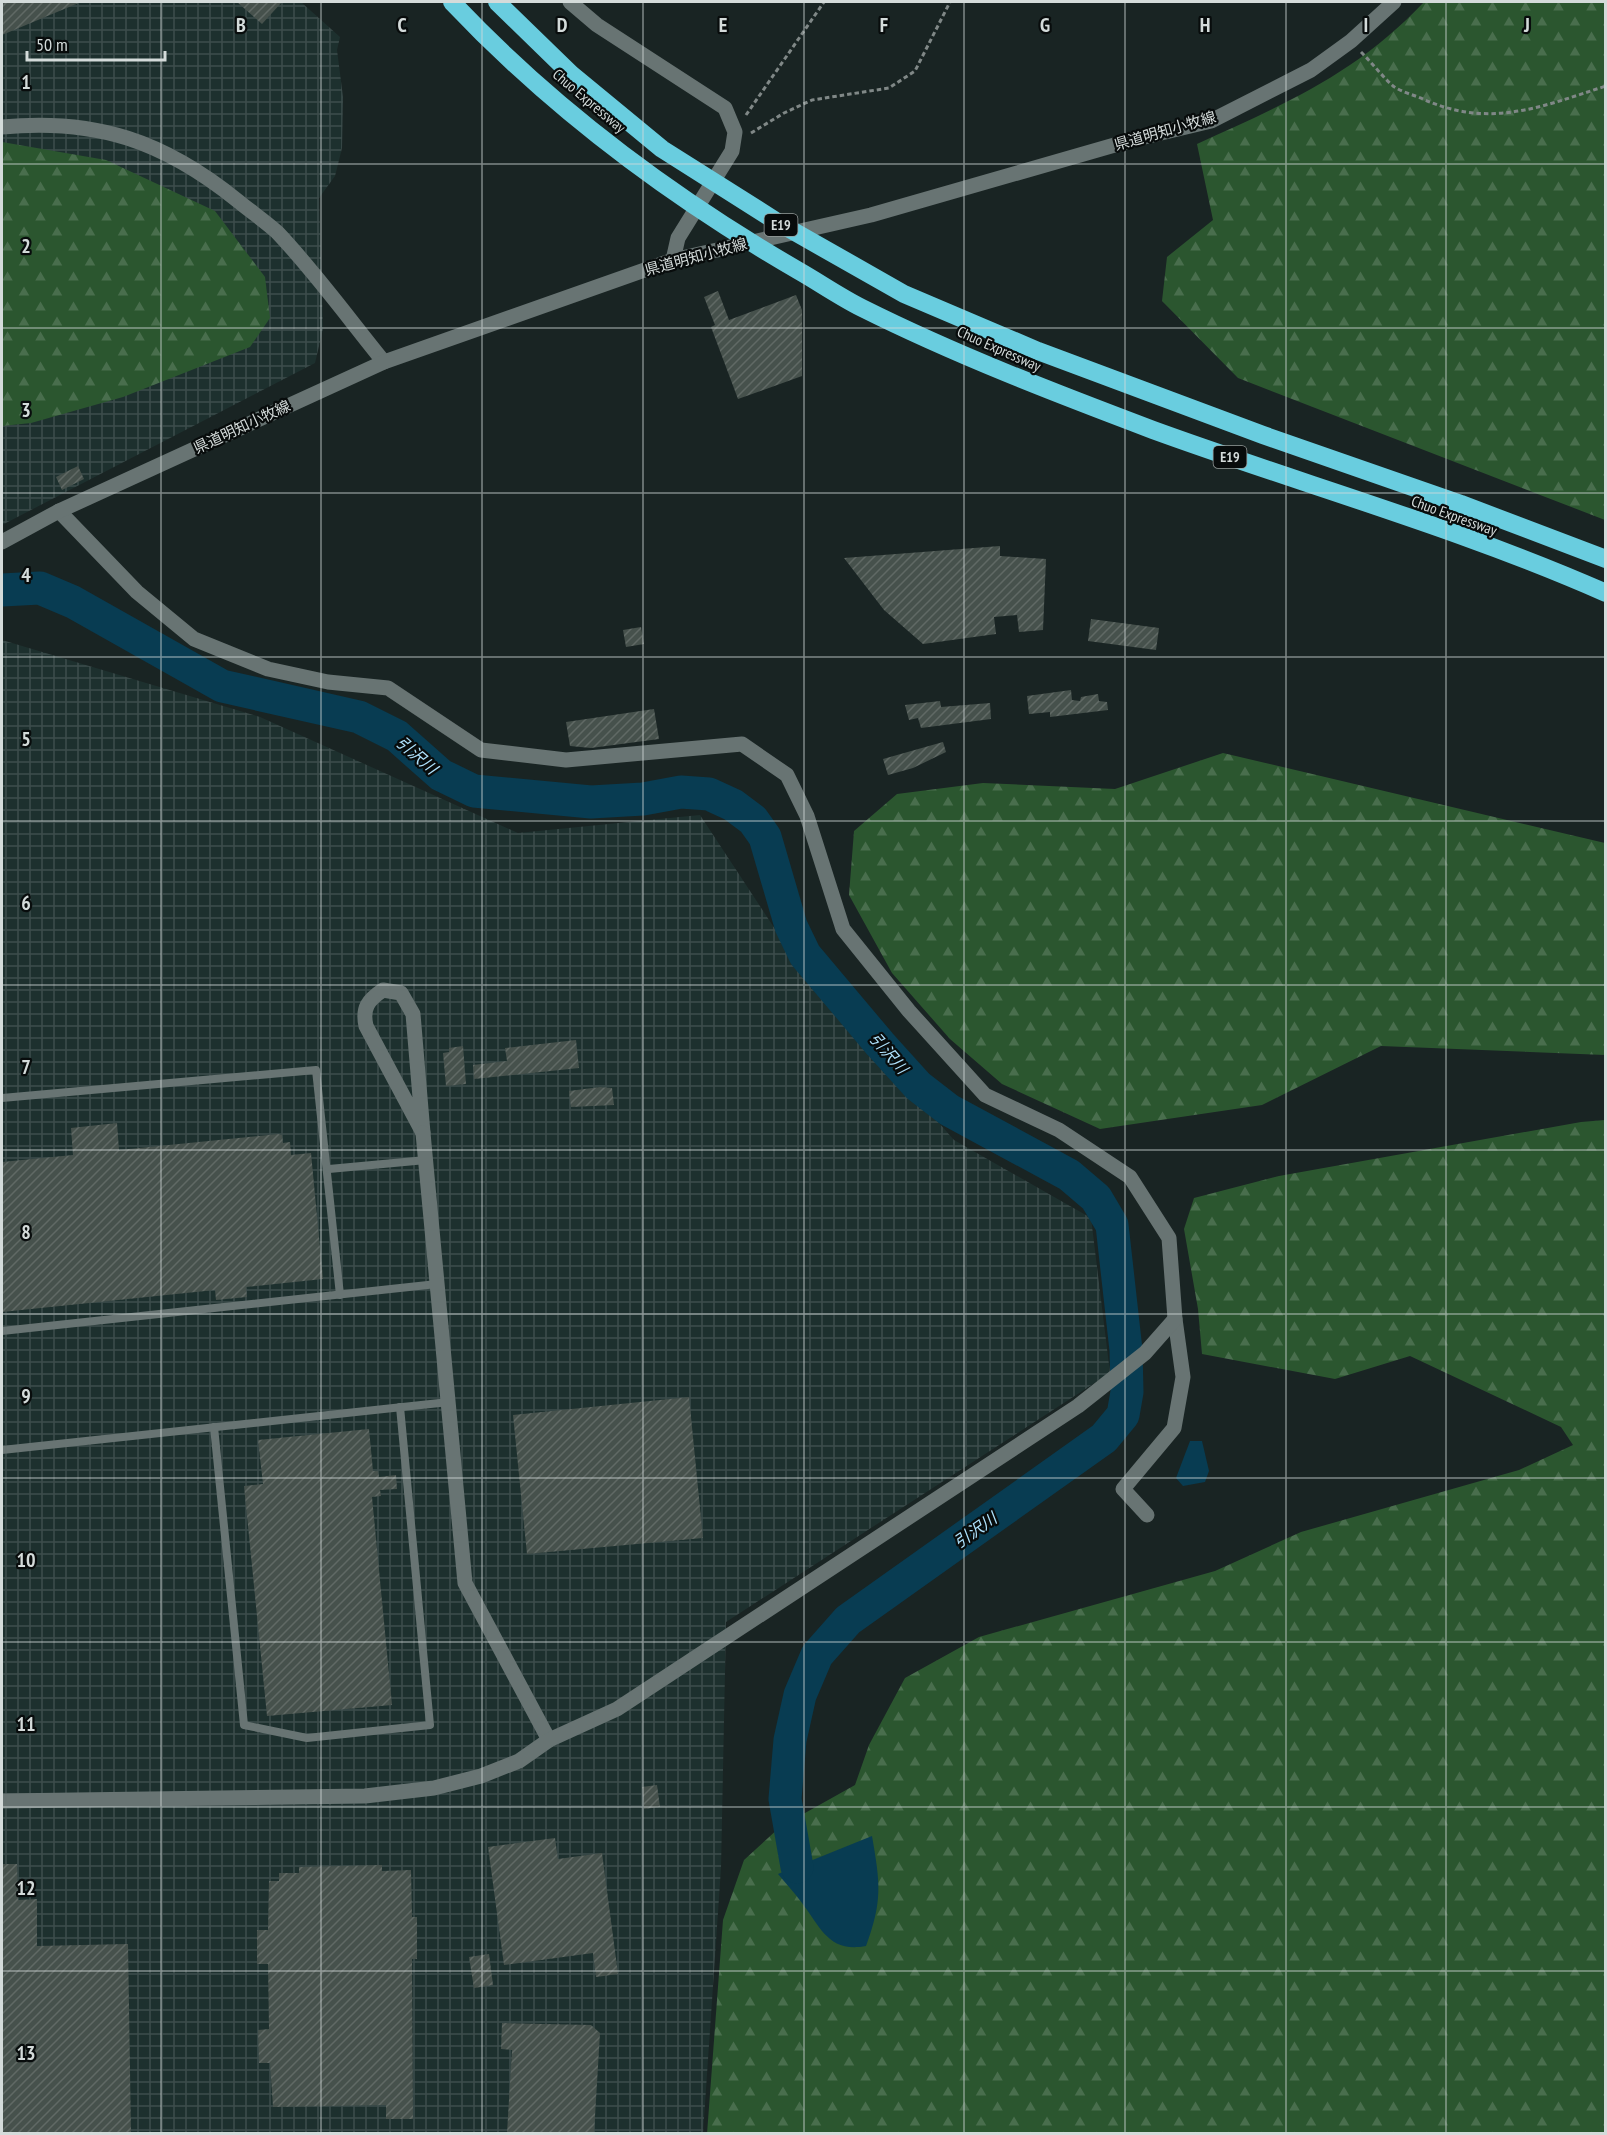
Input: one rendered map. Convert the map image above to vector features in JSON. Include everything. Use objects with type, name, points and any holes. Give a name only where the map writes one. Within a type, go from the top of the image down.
[{"type":"highway","name":"Chuo Expressway","points":[[452,2],[546,90],[626,156],[704,213],[860,307],[1026,382],[1186,441],[1451,533],[1605,593]]},
{"type":"highway","name":"Chuo Expressway","points":[[497,2],[571,75],[662,149],[779,223],[904,294],[1038,351],[1461,504],[1605,559]]},
{"type":"street","points":[[570,2],[597,25],[725,108],[735,132],[732,151],[678,238],[673,260]]},
{"type":"street","name":"県道明知小牧線","points":[[2,542],[59,511],[384,362],[673,260],[871,215],[1120,144],[1211,121],[1311,70],[1351,41],[1394,2]]},
{"type":"street","points":[[2,128],[41,123],[101,130],[164,150],[219,186],[276,232],[384,362]]},
{"type":"street","points":[[59,511],[137,592],[194,639],[268,669],[328,682],[388,688],[481,750],[566,760],[742,744],[787,775],[807,816],[843,929],[909,1011],[985,1095],[1059,1130],[1130,1177],[1169,1238],[1175,1319],[1183,1377],[1173,1428],[1123,1490],[1147,1515]]},
{"type":"street","points":[[423,1133],[366,1026],[363,1013],[370,998],[383,990],[401,993],[413,1014],[465,1582],[549,1740]]},
{"type":"street","points":[[2,1801],[377,1794],[434,1788],[481,1776],[519,1761],[549,1740],[617,1709],[1078,1406],[1145,1353],[1175,1319]]},
{"type":"lane","points":[[2,1098],[316,1070],[329,1169],[340,1295]]},
{"type":"lane","points":[[329,1169],[426,1160]]},
{"type":"lane","points":[[2,1331],[437,1284]]},
{"type":"lane","points":[[2,1450],[448,1402]]},
{"type":"lane","points":[[214,1427],[244,1725],[307,1738],[430,1725],[400,1407]]},
{"type":"path","points":[[735,132],[824,2]]},
{"type":"path","points":[[732,151],[750,134],[784,112],[812,100],[889,88],[915,70],[950,2]]},
{"type":"path","points":[[1351,41],[1394,87],[1445,109],[1473,114],[1522,112],[1605,86]]},
{"type":"shaded area","points":[[2,2],[301,2],[340,37],[337,50],[343,97],[342,148],[335,176],[319,198],[323,329],[315,363],[2,525]]},
{"type":"shaded area","points":[[2,640],[260,717],[518,833],[700,815],[794,958],[954,1140],[1091,1218],[1110,1373],[726,1622],[721,1868],[703,2133],[2,2133]]},
{"type":"green space","points":[[1424,2],[1605,2],[1605,520],[1238,378],[1162,301],[1167,257],[1213,220],[1197,144],[1318,85],[1372,49]]},
{"type":"green space","points":[[2,142],[106,160],[215,211],[265,277],[270,318],[250,347],[123,397],[31,423],[2,426]]},
{"type":"green space","points":[[1223,753],[1605,843],[1605,1055],[1381,1046],[1262,1105],[1100,1129],[1002,1084],[950,1039],[892,973],[849,895],[854,831],[897,794],[983,783],[1115,789]]},
{"type":"green space","points":[[1605,1120],[1605,2133],[707,2134],[723,1920],[744,1860],[780,1827],[855,1785],[869,1745],[905,1678],[979,1637],[1215,1571],[1301,1532],[1519,1470],[1573,1445],[1561,1427],[1410,1356],[1335,1379],[1202,1354],[1198,1309],[1184,1229],[1194,1198],[1279,1176],[1581,1122]]},
{"type":"water","points":[[1190,1441],[1202,1441],[1209,1471],[1205,1482],[1183,1486],[1176,1478]]},
{"type":"water","points":[[872,1836],[878,1879],[875,1916],[866,1946],[843,1946],[827,1936],[778,1874]]},
{"type":"building","points":[[2,2],[81,2],[2,35]]},
{"type":"building","points":[[237,2],[282,2],[262,24]]},
{"type":"building","points":[[718,291],[729,320],[796,295],[802,310],[802,376],[738,399],[711,327],[715,325],[704,297]]},
{"type":"building","points":[[78,466],[84,479],[62,490],[56,477]]},
{"type":"building","points":[[1000,546],[1000,556],[1046,559],[1043,630],[1019,632],[1017,615],[994,617],[996,634],[923,644],[884,610],[844,558]]},
{"type":"building","points":[[1091,619],[1159,628],[1156,650],[1088,641]]},
{"type":"building","points":[[641,627],[644,644],[626,647],[623,630]]},
{"type":"building","points":[[1071,690],[1072,700],[1080,701],[1081,697],[1098,694],[1099,701],[1107,702],[1108,710],[1050,717],[1050,712],[1029,714],[1027,696]]},
{"type":"building","points":[[940,701],[941,707],[990,703],[991,719],[921,728],[918,718],[909,720],[905,705]]},
{"type":"building","points":[[654,709],[659,739],[591,748],[570,746],[566,722]]},
{"type":"building","points":[[943,742],[946,752],[913,768],[888,775],[883,759]]},
{"type":"building","points":[[576,1040],[579,1068],[474,1079],[473,1065],[507,1061],[505,1048]]},
{"type":"building","points":[[463,1046],[466,1084],[446,1086],[443,1053],[449,1052],[449,1048]]},
{"type":"building","points":[[600,1087],[612,1088],[614,1105],[571,1107],[569,1091]]},
{"type":"building","points":[[117,1123],[119,1150],[278,1134],[282,1135],[283,1143],[290,1142],[291,1155],[311,1153],[323,1279],[246,1287],[247,1297],[216,1300],[215,1290],[2,1312],[2,1162],[73,1155],[71,1128]]},
{"type":"building","points":[[689,1397],[703,1538],[527,1554],[513,1415]]},
{"type":"building","points":[[369,1429],[373,1471],[378,1471],[379,1477],[396,1475],[397,1489],[380,1490],[381,1496],[372,1497],[392,1705],[267,1716],[244,1486],[263,1484],[258,1440]]},
{"type":"building","points":[[657,1785],[660,1807],[644,1809],[642,1787]]},
{"type":"building","points":[[555,1838],[558,1859],[602,1853],[618,1974],[596,1977],[593,1953],[504,1965],[488,1847]]},
{"type":"building","points":[[2,1864],[17,1864],[18,1900],[37,1899],[37,1946],[128,1944],[131,2133],[2,2133]]},
{"type":"building","points":[[382,1865],[382,1871],[411,1870],[412,1917],[417,1917],[417,1959],[412,1959],[413,2119],[386,2119],[386,2105],[273,2107],[270,2063],[259,2063],[258,2030],[269,2029],[268,1964],[257,1964],[257,1930],[268,1930],[269,1881],[279,1881],[279,1873],[299,1873],[299,1867]]},
{"type":"building","points":[[489,1954],[493,1985],[474,1988],[469,1957]]},
{"type":"building","points":[[502,2023],[591,2025],[600,2033],[594,2133],[507,2133],[512,2050],[501,2049]]},
{"type":"waterway","name":"引沢川","points":[[2,590],[40,588],[73,602],[222,686],[359,717],[397,736],[441,775],[474,791],[591,802],[643,799],[681,792],[709,794],[733,805],[753,820],[765,837],[791,926],[805,955],[918,1086],[949,1110],[1069,1175],[1096,1198],[1112,1225],[1126,1350],[1127,1392],[1123,1415],[1104,1438],[848,1620],[817,1655],[800,1695],[790,1740],[785,1799],[797,1867]]}]
